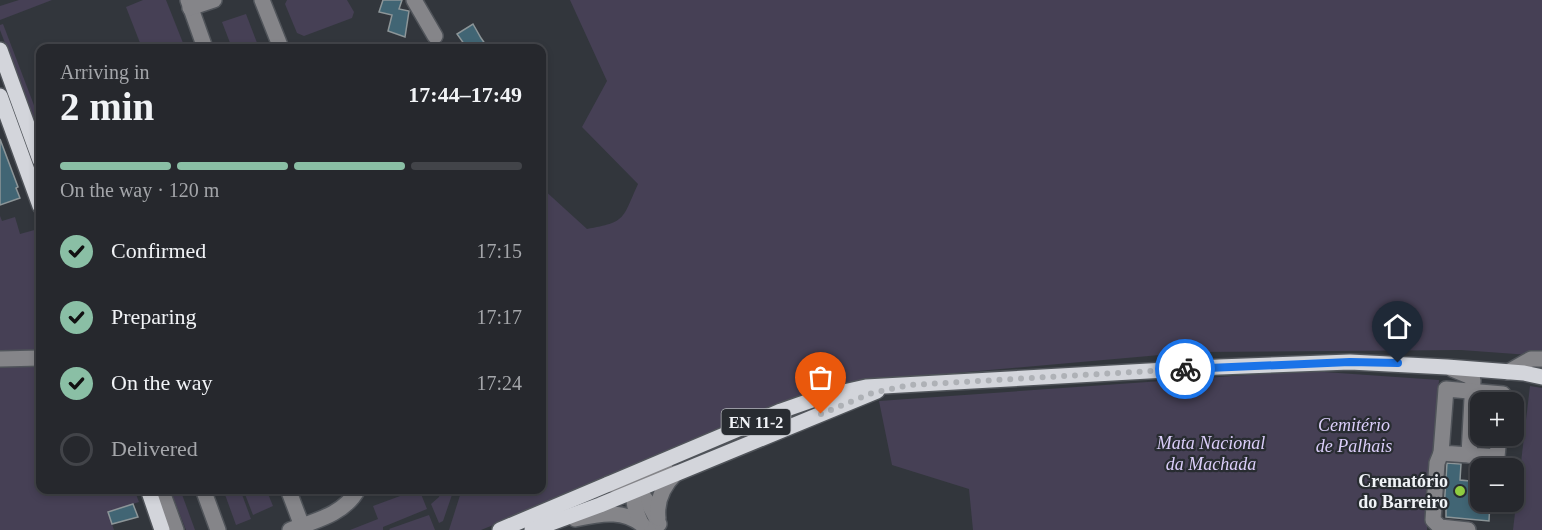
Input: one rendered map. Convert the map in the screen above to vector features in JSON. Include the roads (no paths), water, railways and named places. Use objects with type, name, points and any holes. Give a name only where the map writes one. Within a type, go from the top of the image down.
[{"type":"main road","points":[[0,50],[36,147]]},
{"type":"main road","points":[[0,96],[36,195]]},
{"type":"main road","name":"EN 11-2","points":[[500,530],[820,397],[866,387],[1350,362],[1542,374]]},
{"type":"main road","name":"EN 11-2","points":[[538,528],[872,393],[910,385]]},
{"type":"main road","points":[[150,494],[162,530]]},
{"type":"street","points":[[204,44],[189,4],[214,0]]},
{"type":"street","points":[[262,0],[279,44]]},
{"type":"street","points":[[414,0],[435,36]]},
{"type":"street","points":[[21,153],[36,174]]},
{"type":"street","points":[[0,359],[36,358]]},
{"type":"street","points":[[1504,392],[1506,384],[1516,372],[1531,359],[1542,359]]},
{"type":"street","points":[[1447,367],[1469,376],[1473,380],[1474,392],[1446,389],[1433,520],[1440,527],[1468,530]]},
{"type":"street","points":[[1469,455],[1470,442]]},
{"type":"street","points":[[1441,453],[1497,457],[1498,446]]},
{"type":"street","points":[[652,527],[634,506],[635,490],[642,481],[677,455]]},
{"type":"street","points":[[652,527],[658,502],[666,485],[676,473]]},
{"type":"street","points":[[608,484],[621,484],[635,490]]},
{"type":"street","points":[[162,494],[176,530]]},
{"type":"street","points":[[205,494],[218,530]]},
{"type":"street","points":[[289,494],[296,528],[341,509],[351,501],[355,494]]},
{"type":"street","points":[[538,528],[612,513],[627,516],[652,527]]},
{"type":"place","name":"Crematório do Barreiro","points":[[1460,491]]},
{"type":"park label","name":"Cemitério de Palhais","points":[[1354,435]]},
{"type":"park label","name":"Mata Nacional da Machada","points":[[1211,453]]}]
